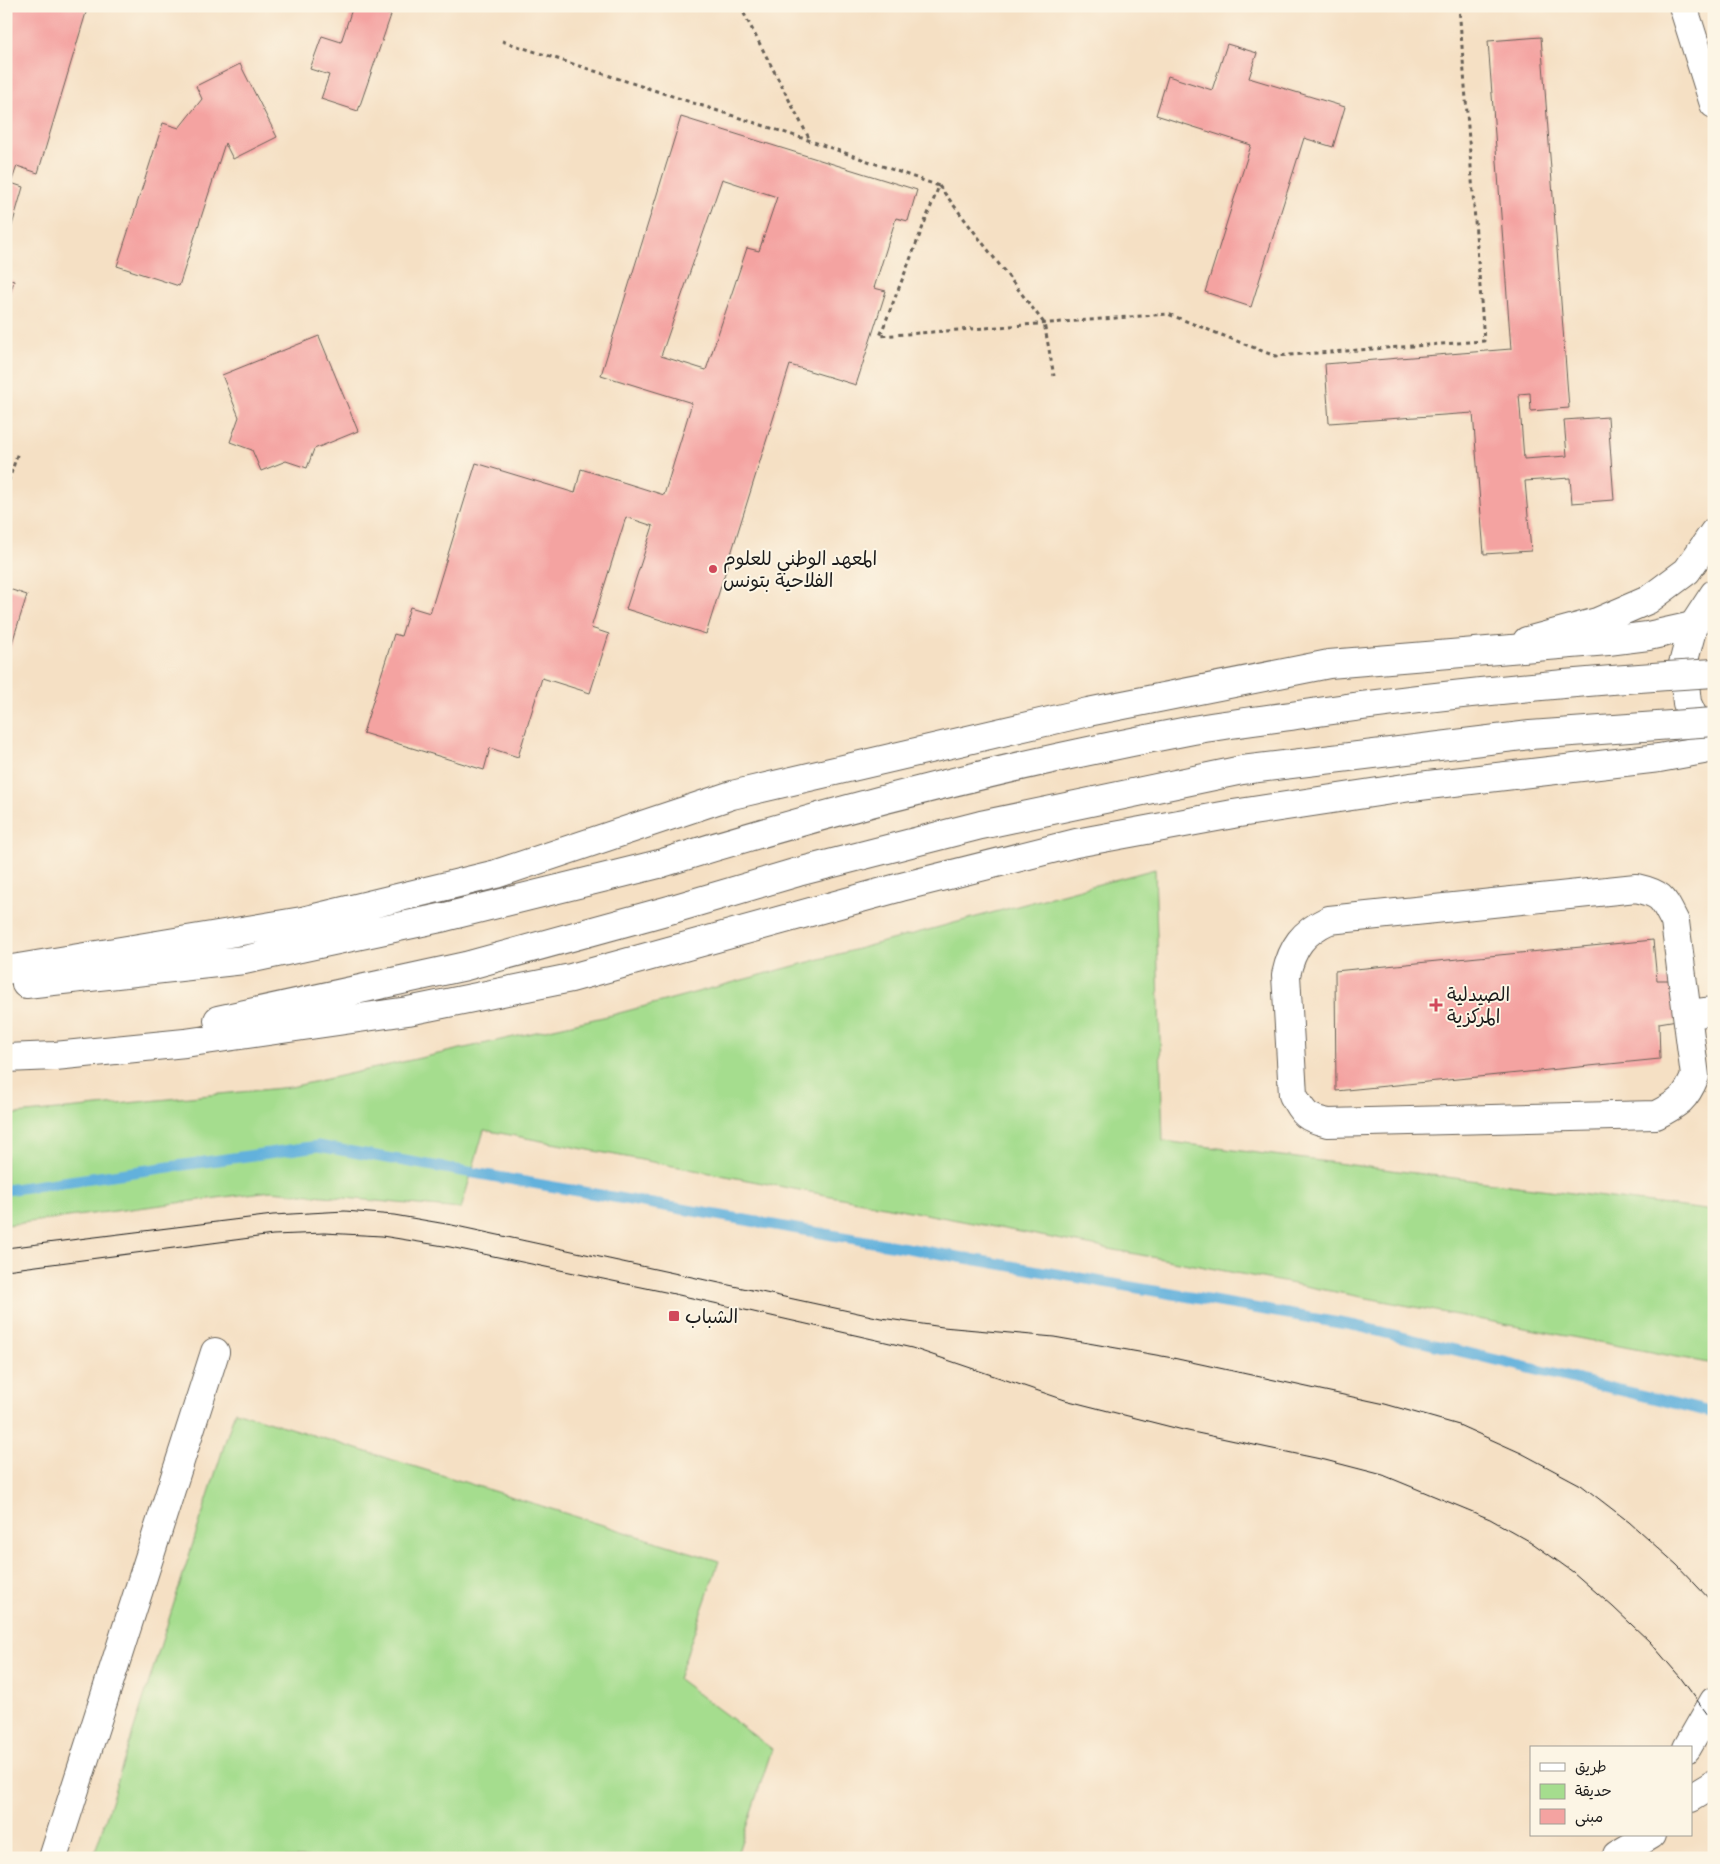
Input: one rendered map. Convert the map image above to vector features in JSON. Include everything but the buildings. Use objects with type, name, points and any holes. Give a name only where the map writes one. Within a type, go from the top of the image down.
[{"type":"main road","points":[[1683,6],[1714,104]]},
{"type":"main road","points":[[1494,649],[1597,622],[1648,600],[1687,571],[1714,532]]},
{"type":"main road","points":[[6,1058],[55,1056],[185,1043],[408,1011],[571,978],[901,887],[1076,844],[1233,814],[1411,787],[1649,760],[1711,751],[1687,703],[1683,664],[1693,626],[1714,594]]},
{"type":"main road","points":[[6,970],[322,917],[496,874],[732,795],[1088,712],[1329,664],[1608,641],[1648,636],[1693,626]]},
{"type":"main road","points":[[6,986],[244,960],[445,917],[660,864],[764,831],[998,772],[1196,730],[1392,702],[1526,688],[1714,673]]},
{"type":"main road","points":[[6,1048],[232,1019],[466,966],[673,909],[798,872],[981,825],[1242,770],[1530,735],[1714,722]]},
{"type":"main road","points":[[1636,888],[1653,892],[1665,902],[1675,922],[1701,1013],[1695,1076],[1688,1094],[1672,1107],[1656,1115],[1328,1123],[1310,1119],[1300,1108],[1293,1095],[1286,975],[1290,958],[1301,940],[1314,927],[1329,920],[1636,888]]},
{"type":"main road","points":[[53,1858],[215,1352]]},
{"type":"main road","points":[[1688,1746],[1714,1701]]},
{"type":"main road","points":[[1692,1797],[1714,1784]]},
{"type":"main road","points":[[1692,1813],[1714,1805]]},
{"type":"main road","points":[[1615,1856],[1633,1836]]},
{"type":"main road","points":[[1615,1856],[1649,1836]]},
{"type":"path","points":[[740,6],[811,141]]},
{"type":"path","points":[[939,186],[880,336],[1168,314],[1275,356],[1484,341],[1459,6]]},
{"type":"path","points":[[502,41],[811,141],[939,186],[1044,324],[1054,376]]},
{"type":"path","points":[[6,489],[18,452]]},
{"type":"green space","points":[[1155,869],[1163,1141],[1714,1211],[1714,1364],[484,1130],[461,1209],[271,1191],[6,1225],[6,1115],[291,1087],[612,1015]]},
{"type":"green space","points":[[235,1411],[719,1561],[678,1679],[772,1749],[736,1858],[93,1858]]},
{"type":"waterway","points":[[6,1190],[318,1146],[1357,1326],[1714,1413]]},
{"type":"tram line","points":[[6,1248],[273,1215],[345,1211],[394,1215],[452,1225],[881,1318],[943,1327],[1054,1337],[1173,1358],[1385,1404],[1459,1425],[1521,1453],[1581,1485],[1629,1522],[1677,1565],[1714,1604]]},
{"type":"tram line","points":[[6,1270],[273,1235],[324,1233],[382,1236],[450,1247],[670,1293],[912,1348],[1065,1400],[1183,1430],[1325,1460],[1383,1475],[1490,1519],[1531,1542],[1573,1572],[1613,1607],[1650,1642],[1680,1677],[1714,1723]]},
{"type":"place","name":"المعهد الوطني للعلوم الفلاحية بتونس","points":[[713,569]]},
{"type":"place","name":"الصيدلية المركزية","points":[[1436,1005]]},
{"type":"place","name":"الشباب","points":[[674,1316]]}]
